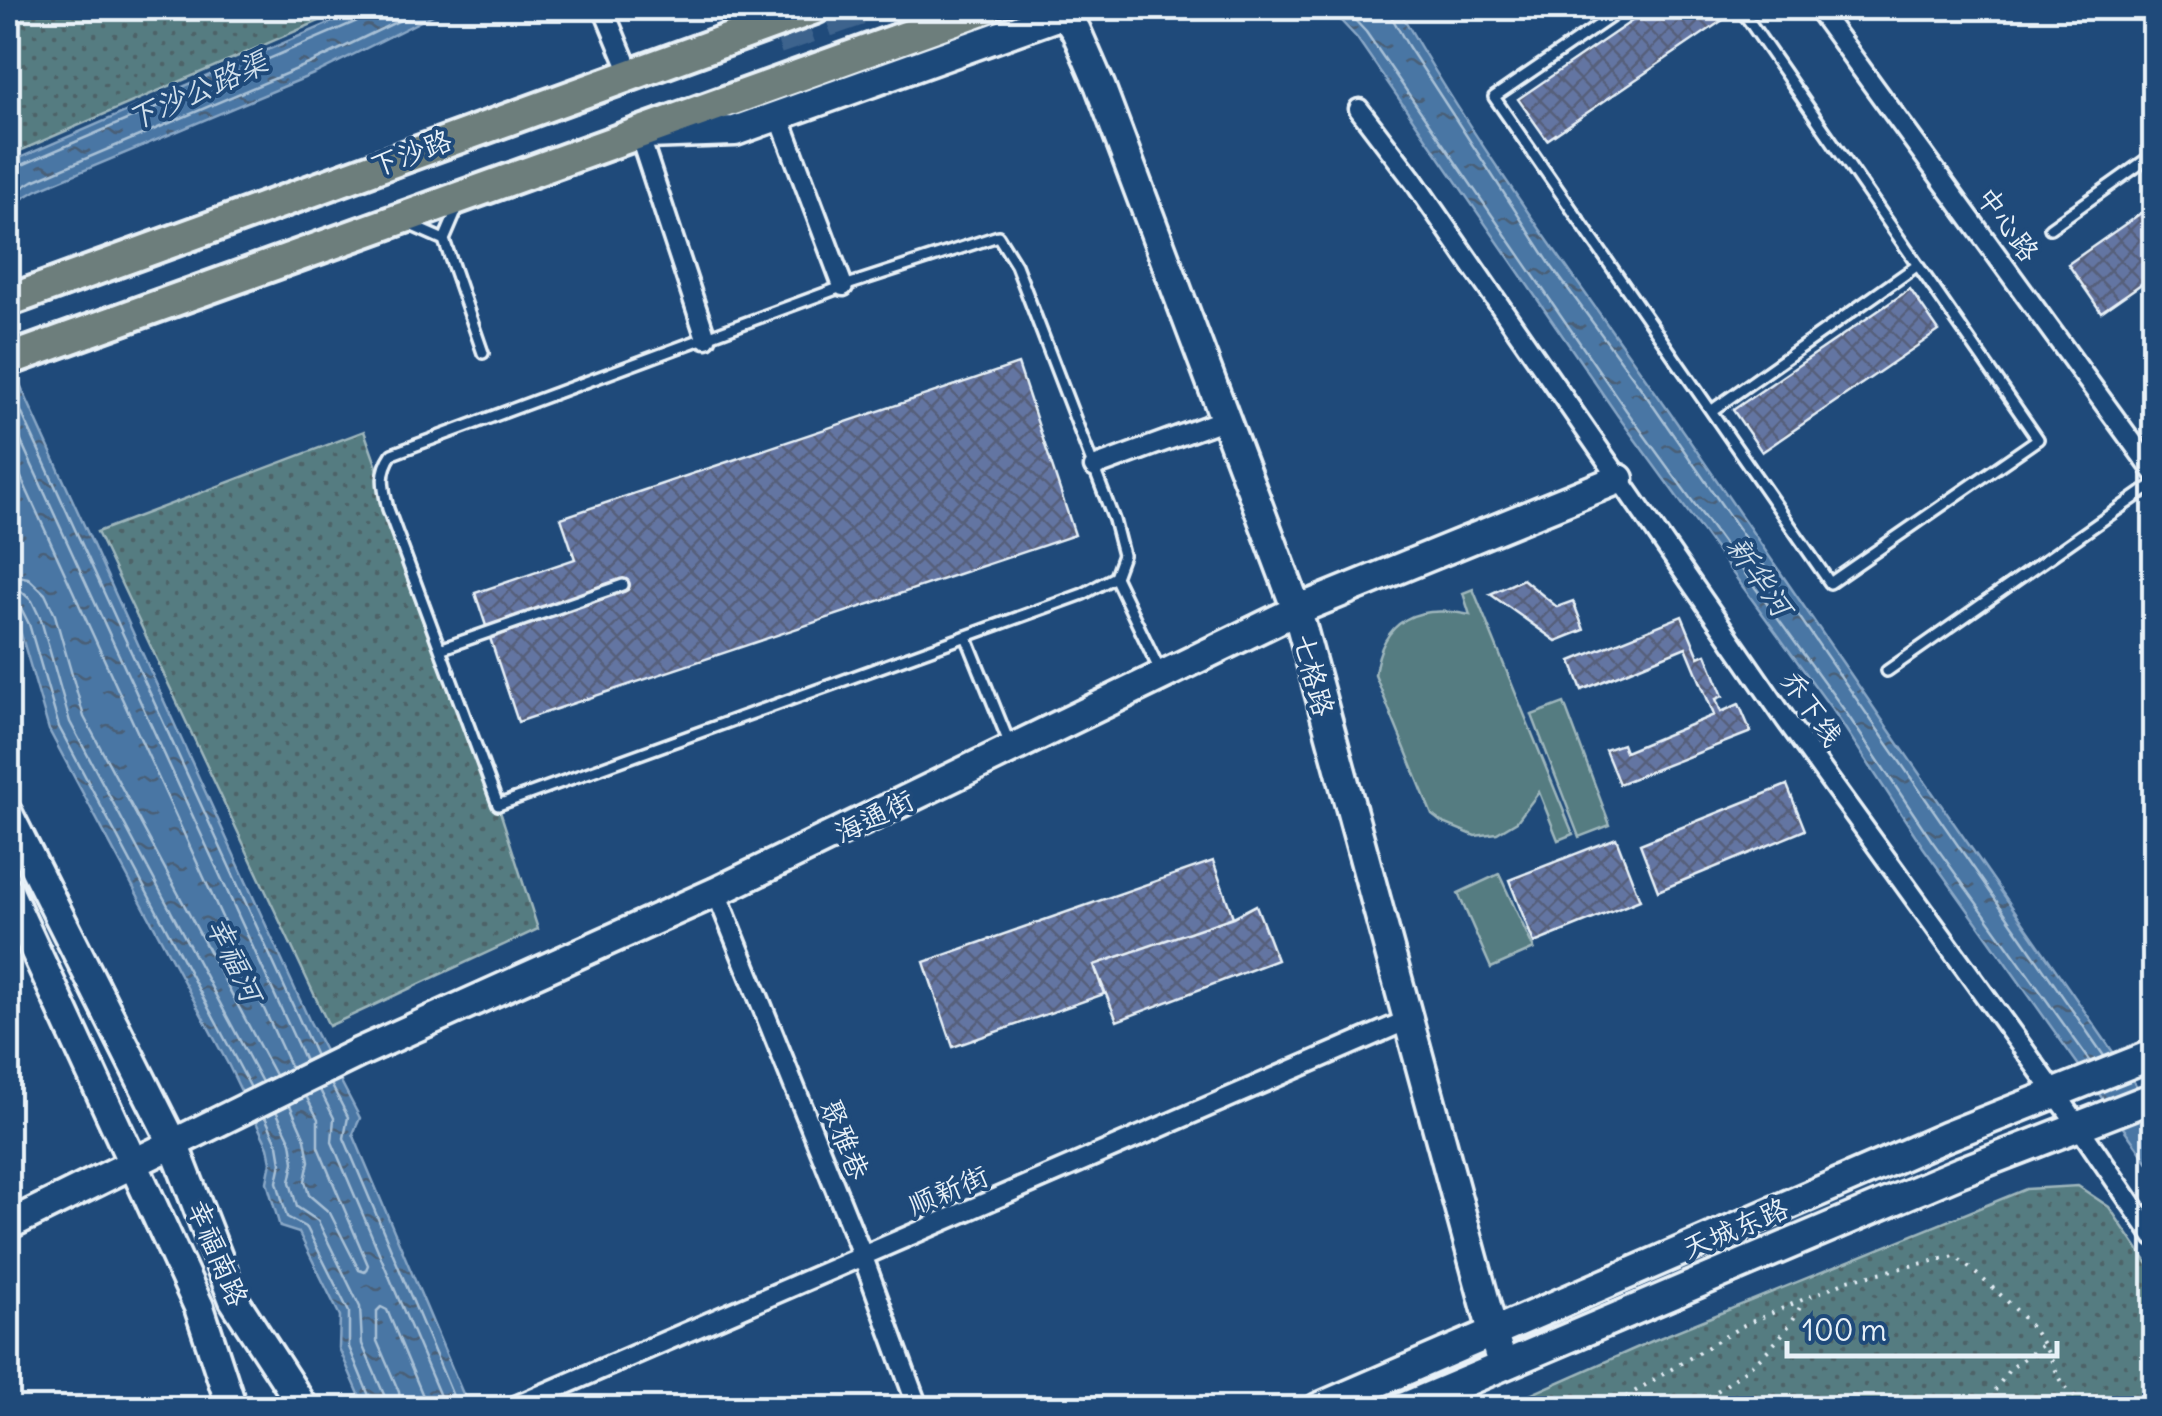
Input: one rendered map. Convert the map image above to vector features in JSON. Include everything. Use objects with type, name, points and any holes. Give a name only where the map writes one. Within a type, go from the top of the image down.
[{"type":"main road","name":"下沙路","points":[[8,301],[815,8]]},
{"type":"main road","points":[[8,360],[986,8]]},
{"type":"street","points":[[602,8],[630,73]]},
{"type":"street","name":"中心路","points":[[1818,8],[2154,472]]},
{"type":"street","points":[[706,338],[639,134],[736,131],[1068,9]]},
{"type":"street","name":"七格路","points":[[1068,9],[1297,610],[1502,1365]]},
{"type":"street","name":"乔下线","points":[[1359,110],[1412,180],[1786,720],[2062,1090],[2154,1236]]},
{"type":"street","points":[[779,116],[842,286]]},
{"type":"street","points":[[1094,467],[1225,419]]},
{"type":"street","name":"海通街","points":[[8,1226],[358,1053],[716,892],[1297,610],[1619,479]]},
{"type":"street","name":"幸福南路","points":[[8,814],[173,1143],[234,1300],[304,1408]]},
{"type":"street","name":"幸福南路","points":[[8,891],[198,1307],[232,1408]]},
{"type":"street","name":"聚雅巷","points":[[716,892],[863,1257],[918,1408]]},
{"type":"street","name":"顺新街","points":[[510,1408],[1408,1020]]},
{"type":"street","name":"天城东路","points":[[1318,1408],[2154,1054]]},
{"type":"street","name":"天城东路","points":[[1404,1408],[1960,1172],[2154,1097]]},
{"type":"street","points":[[234,1300],[282,1408]]},
{"type":"street","points":[[198,1307],[245,1408]]},
{"type":"lane","points":[[1624,8],[1494,98],[1830,582],[2038,439],[1740,8]]},
{"type":"lane","points":[[2050,228],[2154,154]]},
{"type":"lane","points":[[462,198],[444,240],[483,352]]},
{"type":"lane","points":[[399,220],[444,240]]},
{"type":"lane","points":[[998,236],[1016,266],[1114,520],[1123,554],[1115,576],[1083,594],[498,805],[388,508],[381,480],[384,466],[392,454],[842,286],[998,236]]},
{"type":"lane","points":[[1711,411],[1918,265]]},
{"type":"lane","points":[[1887,670],[2154,484]]},
{"type":"lane","points":[[1115,576],[1162,676]]},
{"type":"lane","points":[[440,649],[623,585]]},
{"type":"lane","points":[[966,636],[1012,749]]},
{"type":"path","points":[[1608,1408],[1742,1326],[1848,1280],[1955,1256],[2006,1300],[2042,1345],[2066,1389],[2084,1402],[2116,1406],[2154,1404]]},
{"type":"path","points":[[1691,1408],[1731,1382],[1770,1348],[1794,1321],[1803,1302]]},
{"type":"path","points":[[1983,1408],[2010,1370],[2042,1345]]},
{"type":"green space","points":[[29,8],[349,8],[8,156],[8,29]]},
{"type":"green space","points":[[364,431],[498,805],[538,929],[329,1026],[97,532]]},
{"type":"green space","points":[[1473,589],[1573,834],[1558,840],[1539,792],[1517,821],[1497,833],[1475,836],[1432,815],[1375,675],[1385,640],[1394,628],[1419,614],[1470,615],[1463,593]]},
{"type":"green space","points":[[1564,703],[1610,825],[1579,837],[1532,715]]},
{"type":"green space","points":[[1499,874],[1534,949],[1491,968],[1458,893]]},
{"type":"green space","points":[[2078,1186],[2109,1207],[2154,1273],[2154,1408],[1500,1408],[1652,1341],[2026,1189]]},
{"type":"water","name":"下沙公路渠","points":[[364,8],[447,8],[316,73],[37,190],[8,207],[8,163]]},
{"type":"water","name":"新华河","points":[[1338,8],[1398,8],[1501,173],[2154,1111],[2154,1171],[1923,847],[1837,716],[1618,416],[1357,38],[1341,21]]},
{"type":"water","name":"幸福河","points":[[8,358],[310,1022],[360,1118],[353,1134],[469,1408],[365,1408],[339,1348],[340,1316],[299,1233],[280,1227],[267,1182],[271,1162],[268,1147],[229,1066],[49,730],[8,602]]},
{"type":"building","points":[[1651,8],[1715,8],[1723,20],[1547,140],[1518,99]]},
{"type":"building","points":[[2154,204],[2154,275],[2101,312],[2068,264]]},
{"type":"building","points":[[1910,289],[1939,331],[1762,452],[1733,410]]},
{"type":"building","points":[[1018,364],[1075,535],[518,722],[475,593],[575,559],[561,518]]},
{"type":"building","points":[[1523,579],[1557,607],[1573,601],[1584,630],[1556,641],[1490,594]]},
{"type":"building","points":[[1682,616],[1699,657],[1706,654],[1723,696],[1716,699],[1721,712],[1739,704],[1751,732],[1619,784],[1605,750],[1622,744],[1625,752],[1714,715],[1686,647],[1582,690],[1571,661]]},
{"type":"building","points":[[1787,785],[1805,830],[1658,891],[1640,844]]},
{"type":"building","points":[[1616,838],[1640,900],[1534,943],[1509,880]]},
{"type":"building","points":[[1213,861],[1233,917],[1094,965],[1104,994],[953,1047],[924,962]]},
{"type":"building","points":[[1256,905],[1277,960],[1117,1021],[1094,965],[1233,917]]},
{"type":"tunnel","points":[[776,37],[860,8]]}]
